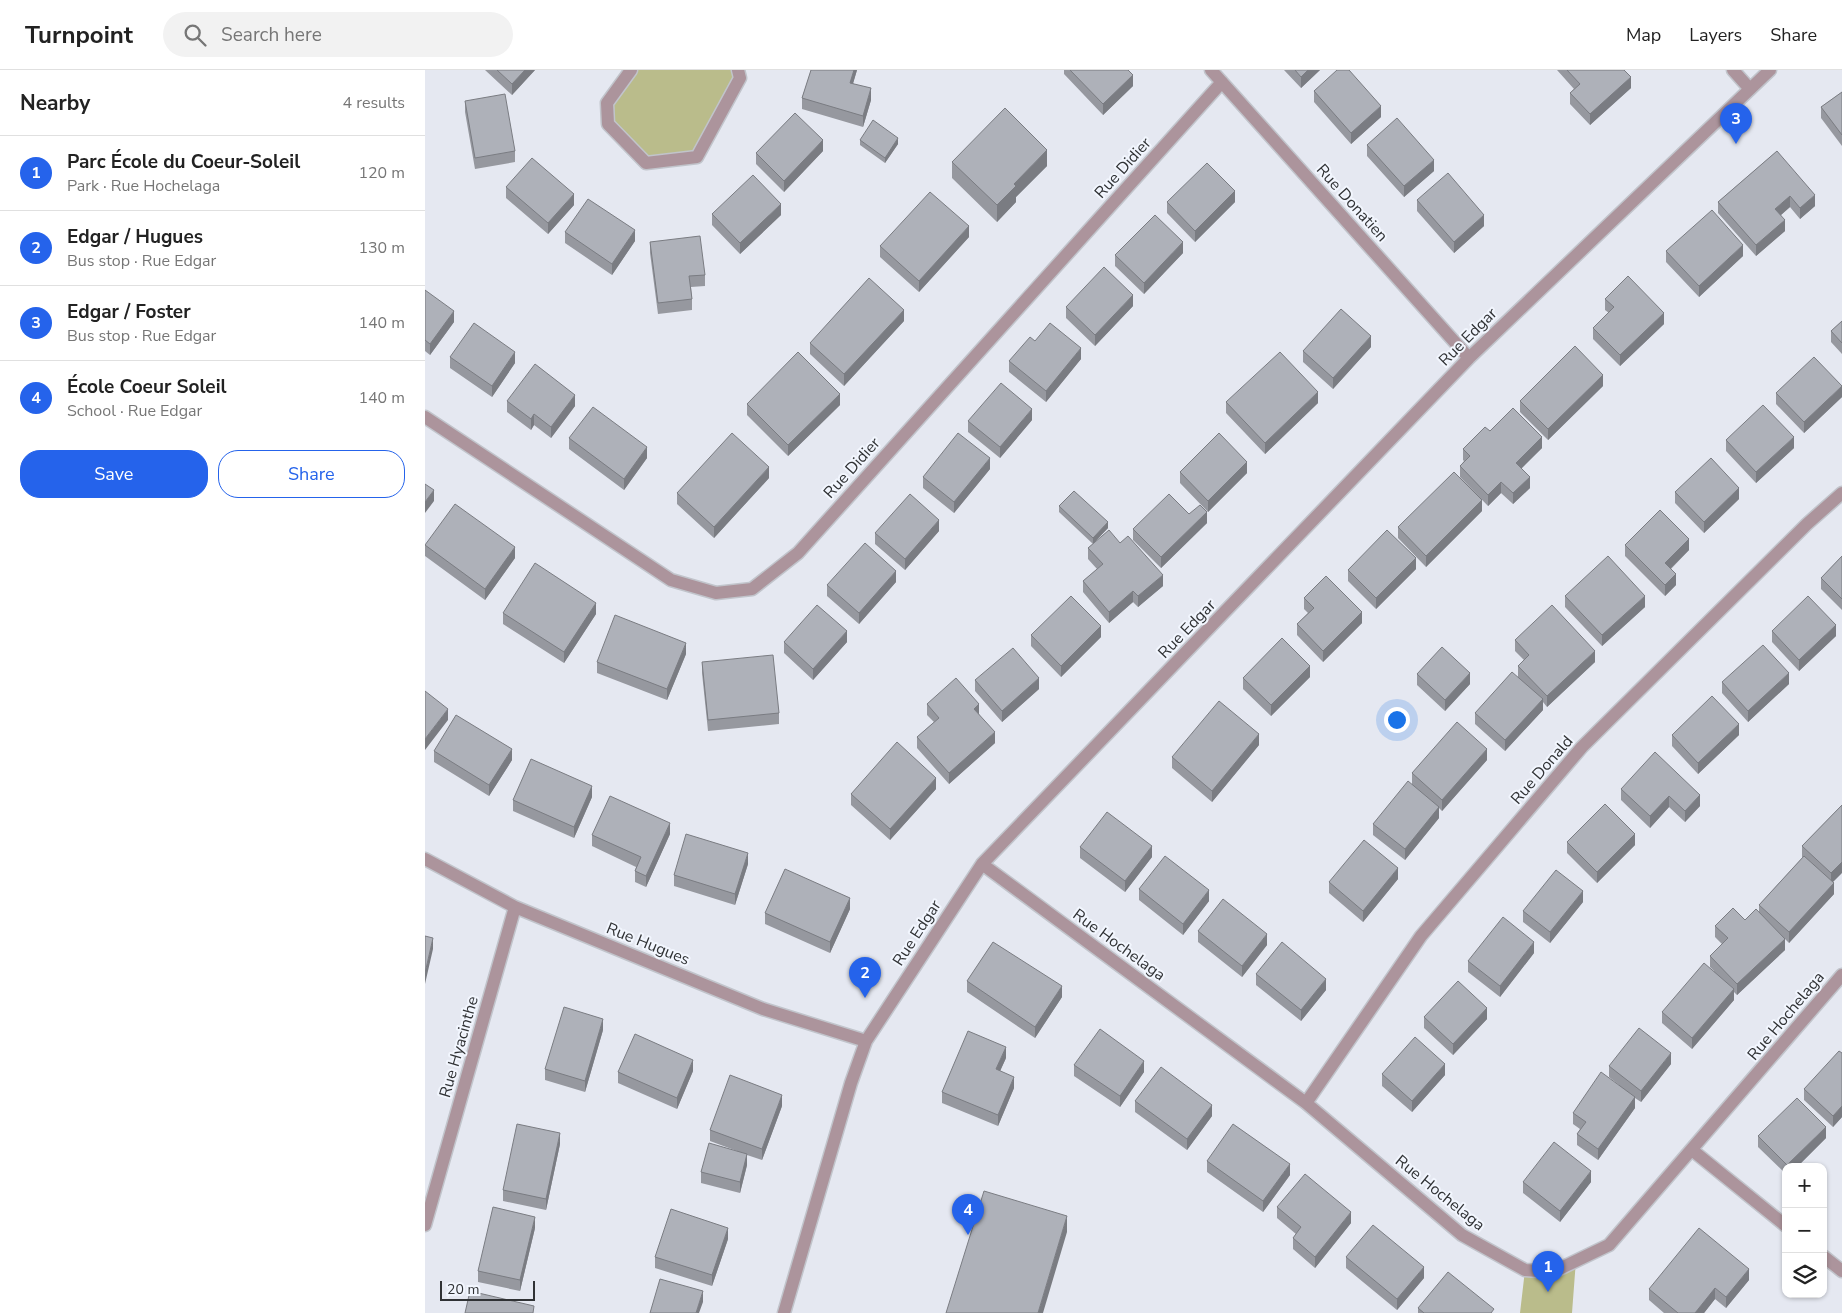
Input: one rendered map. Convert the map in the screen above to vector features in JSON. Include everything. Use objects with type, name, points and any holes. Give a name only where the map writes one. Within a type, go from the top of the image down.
[{"type":"street","points":[[631,70],[607,103],[608,124],[646,163],[697,157],[740,78],[738,70]]},
{"type":"street","name":"Rue Donatien","points":[[1211,70],[1469,358]]},
{"type":"street","points":[[1733,70],[1749,88]]},
{"type":"street","name":"Rue Edgar","points":[[784,1313],[851,1083],[866,1042],[982,864],[1469,358],[1749,88],[1770,70]]},
{"type":"street","name":"Rue Didier","points":[[425,417],[671,580],[716,593],[752,589],[798,553],[1222,82]]},
{"type":"street","name":"Rue Donald","points":[[1307,1103],[1421,936],[1582,748],[1807,524],[1842,493]]},
{"type":"street","name":"Rue Hugues","points":[[425,859],[515,906],[763,1008],[866,1042]]},
{"type":"street","name":"Rue Hochelaga","points":[[982,864],[1307,1103],[1462,1235],[1525,1270],[1553,1272],[1609,1245],[1842,974]]},
{"type":"street","name":"Rue Hyacinthe","points":[[425,1225],[515,906]]},
{"type":"street","points":[[1692,1150],[1782,1223]]},
{"type":"street","points":[[1827,1259],[1842,1272]]},
{"type":"green space","points":[[631,70],[738,70],[697,157],[646,163],[608,124],[607,103]]},
{"type":"green space","points":[[1576,1260],[1572,1313],[1520,1313],[1525,1270],[1553,1271]]},
{"type":"building","points":[[497,70],[525,70],[512,84]]},
{"type":"building","points":[[811,70],[854,70],[850,83],[871,88],[863,116],[802,98]]},
{"type":"building","points":[[1070,70],[1128,70],[1133,75],[1103,104]]},
{"type":"building","points":[[1295,70],[1308,70],[1301,77]]},
{"type":"building","points":[[1337,70],[1349,70],[1381,106],[1351,133],[1314,91]]},
{"type":"building","points":[[1567,70],[1624,70],[1631,77],[1590,114],[1570,93],[1580,84]]},
{"type":"building","points":[[1842,92],[1842,135],[1821,107]]},
{"type":"building","points":[[505,94],[515,151],[475,158],[465,101]]},
{"type":"building","points":[[1005,108],[1047,150],[1014,184],[1016,186],[997,205],[952,162]]},
{"type":"building","points":[[795,113],[823,140],[784,181],[756,153]]},
{"type":"building","points":[[1397,118],[1434,160],[1404,186],[1367,145]]},
{"type":"building","points":[[873,120],[898,138],[885,158],[860,140]]},
{"type":"building","points":[[1777,151],[1815,195],[1800,208],[1790,196],[1775,209],[1785,220],[1756,245],[1718,202]]},
{"type":"building","points":[[532,158],[574,194],[548,223],[506,187]]},
{"type":"building","points":[[1207,163],[1235,191],[1195,231],[1167,202]]},
{"type":"building","points":[[1448,173],[1484,215],[1454,242],[1417,200]]},
{"type":"building","points":[[753,175],[781,204],[740,243],[712,214]]},
{"type":"building","points":[[930,192],[969,226],[919,281],[880,246]]},
{"type":"building","points":[[588,199],[635,230],[612,264],[565,232]]},
{"type":"building","points":[[1712,210],[1743,245],[1699,286],[1666,251]]},
{"type":"building","points":[[1155,215],[1183,242],[1144,283],[1115,255]]},
{"type":"building","points":[[700,236],[705,275],[689,276],[692,299],[658,303],[650,242]]},
{"type":"building","points":[[1104,267],[1133,295],[1095,335],[1066,307]]},
{"type":"building","points":[[1628,276],[1664,313],[1620,355],[1593,328],[1614,307],[1605,299]]},
{"type":"building","points":[[869,278],[904,310],[844,374],[810,343]]},
{"type":"building","points":[[425,290],[454,311],[430,344],[425,340]]},
{"type":"building","points":[[1341,309],[1371,336],[1333,378],[1303,351]]},
{"type":"building","points":[[1842,321],[1842,343],[1831,331]]},
{"type":"building","points":[[474,323],[515,352],[492,386],[450,357]]},
{"type":"building","points":[[1050,323],[1081,348],[1046,391],[1009,361],[1030,337],[1035,341]]},
{"type":"building","points":[[1575,346],[1603,375],[1548,429],[1520,401]]},
{"type":"building","points":[[798,352],[840,394],[788,445],[747,404]]},
{"type":"building","points":[[1280,352],[1318,392],[1265,443],[1226,402]]},
{"type":"building","points":[[1814,357],[1842,386],[1804,422],[1776,393]]},
{"type":"building","points":[[535,364],[575,395],[551,427],[534,414],[531,419],[507,401]]},
{"type":"building","points":[[1001,383],[1032,409],[1000,447],[968,421]]},
{"type":"building","points":[[1763,405],[1794,437],[1756,472],[1726,440]]},
{"type":"building","points":[[593,407],[647,447],[624,479],[569,438]]},
{"type":"building","points":[[1513,408],[1542,437],[1516,463],[1530,477],[1513,493],[1501,482],[1488,495],[1460,466],[1470,456],[1463,449],[1485,427],[1490,431]]},
{"type":"building","points":[[732,433],[769,467],[714,527],[677,493]]},
{"type":"building","points":[[958,433],[990,458],[954,502],[923,477]]},
{"type":"building","points":[[1219,433],[1247,462],[1208,501],[1180,472]]},
{"type":"building","points":[[1711,458],[1739,488],[1704,522],[1675,492]]},
{"type":"building","points":[[1454,472],[1482,500],[1426,556],[1398,527]]},
{"type":"building","points":[[425,484],[434,490],[425,502]]},
{"type":"building","points":[[1074,491],[1108,522],[1093,538],[1059,506]]},
{"type":"building","points":[[910,494],[939,520],[905,559],[875,533]]},
{"type":"building","points":[[1169,494],[1189,514],[1200,505],[1207,512],[1161,557],[1133,529]]},
{"type":"building","points":[[455,504],[515,547],[485,589],[425,545]]},
{"type":"building","points":[[1660,510],[1689,539],[1665,563],[1676,574],[1665,585],[1625,545]]},
{"type":"building","points":[[1109,530],[1120,543],[1128,536],[1163,575],[1138,596],[1133,591],[1109,612],[1083,581],[1103,564],[1088,548]]},
{"type":"building","points":[[1387,530],[1416,558],[1376,598],[1348,570]]},
{"type":"building","points":[[865,543],[896,571],[859,613],[827,585]]},
{"type":"building","points":[[1608,556],[1645,596],[1602,635],[1565,596]]},
{"type":"building","points":[[1842,556],[1842,599],[1821,578]]},
{"type":"building","points":[[535,563],[596,603],[564,652],[503,613]]},
{"type":"building","points":[[1326,576],[1362,612],[1323,651],[1297,624],[1314,608],[1304,598]]},
{"type":"building","points":[[1071,596],[1101,626],[1061,666],[1031,635]]},
{"type":"building","points":[[1808,596],[1836,625],[1799,660],[1772,631]]},
{"type":"building","points":[[817,605],[847,631],[813,669],[784,642]]},
{"type":"building","points":[[1552,605],[1595,651],[1547,696],[1518,666],[1529,655],[1515,640]]},
{"type":"building","points":[[615,615],[686,643],[667,689],[597,662]]},
{"type":"building","points":[[1282,638],[1310,666],[1271,705],[1243,678]]},
{"type":"building","points":[[1763,645],[1789,673],[1748,711],[1722,682]]},
{"type":"building","points":[[1442,647],[1470,673],[1445,700],[1417,674]]},
{"type":"building","points":[[1013,648],[1039,678],[1002,711],[975,680]]},
{"type":"building","points":[[773,655],[779,713],[708,720],[702,662]]},
{"type":"building","points":[[1512,672],[1543,699],[1505,740],[1475,713]]},
{"type":"building","points":[[956,678],[979,704],[974,709],[995,732],[949,773],[917,737],[939,718],[927,704]]},
{"type":"building","points":[[425,691],[448,709],[425,739]]},
{"type":"building","points":[[1712,696],[1739,724],[1698,763],[1672,735]]},
{"type":"building","points":[[1219,701],[1259,734],[1212,791],[1172,757]]},
{"type":"building","points":[[456,715],[512,749],[489,785],[434,751]]},
{"type":"building","points":[[1457,722],[1487,749],[1442,800],[1412,773]]},
{"type":"building","points":[[897,742],[936,778],[890,829],[851,794]]},
{"type":"building","points":[[1655,752],[1700,795],[1685,811],[1669,796],[1650,816],[1621,789]]},
{"type":"building","points":[[531,759],[592,786],[574,827],[513,800]]},
{"type":"building","points":[[1408,781],[1439,807],[1405,849],[1373,824]]},
{"type":"building","points":[[610,796],[670,823],[646,876],[635,871],[641,857],[592,835]]},
{"type":"building","points":[[1605,804],[1635,834],[1597,872],[1567,842]]},
{"type":"building","points":[[1842,805],[1842,862],[1831,873],[1802,846]]},
{"type":"building","points":[[1107,812],[1152,846],[1125,881],[1080,847]]},
{"type":"building","points":[[686,834],[748,853],[735,894],[674,875]]},
{"type":"building","points":[[1364,840],[1398,868],[1363,911],[1329,882]]},
{"type":"building","points":[[1165,856],[1209,890],[1183,924],[1139,889]]},
{"type":"building","points":[[1804,856],[1834,883],[1789,932],[1759,905]]},
{"type":"building","points":[[785,869],[850,898],[830,942],[765,913]]},
{"type":"building","points":[[1556,870],[1583,891],[1550,932],[1523,911]]},
{"type":"building","points":[[1223,899],[1267,934],[1242,966],[1198,931]]},
{"type":"building","points":[[1733,908],[1745,920],[1756,909],[1785,939],[1737,984],[1710,956],[1728,938],[1715,926]]},
{"type":"building","points":[[1503,917],[1534,942],[1500,986],[1468,961]]},
{"type":"building","points":[[425,936],[433,938],[425,973]]},
{"type":"building","points":[[993,942],[1062,986],[1035,1027],[967,981]]},
{"type":"building","points":[[1282,942],[1326,979],[1301,1010],[1256,974]]},
{"type":"building","points":[[1704,963],[1734,989],[1692,1038],[1662,1012]]},
{"type":"building","points":[[1458,981],[1487,1008],[1453,1044],[1424,1017]]},
{"type":"building","points":[[564,1007],[603,1019],[585,1081],[545,1069]]},
{"type":"building","points":[[1639,1028],[1671,1053],[1641,1091],[1609,1066]]},
{"type":"building","points":[[1100,1029],[1144,1061],[1120,1096],[1074,1065]]},
{"type":"building","points":[[968,1031],[1006,1047],[996,1069],[1014,1077],[998,1115],[942,1092]]},
{"type":"building","points":[[635,1034],[693,1060],[677,1098],[618,1072]]},
{"type":"building","points":[[1415,1037],[1445,1064],[1412,1101],[1382,1074]]},
{"type":"building","points":[[1839,1051],[1842,1053],[1842,1106],[1833,1116],[1804,1089]]},
{"type":"building","points":[[1161,1067],[1212,1105],[1187,1139],[1135,1101]]},
{"type":"building","points":[[1601,1072],[1635,1097],[1598,1149],[1577,1134],[1586,1122],[1573,1113]]},
{"type":"building","points":[[730,1075],[782,1095],[762,1149],[710,1130]]},
{"type":"building","points":[[1797,1098],[1826,1127],[1789,1163],[1785,1163],[1758,1136]]},
{"type":"building","points":[[517,1124],[560,1133],[546,1199],[503,1190]]},
{"type":"building","points":[[1233,1124],[1290,1164],[1263,1201],[1207,1161]]},
{"type":"building","points":[[1554,1142],[1591,1171],[1560,1211],[1523,1182]]},
{"type":"building","points":[[709,1143],[747,1154],[740,1182],[701,1172]]},
{"type":"building","points":[[1305,1174],[1351,1212],[1315,1257],[1293,1238],[1301,1227],[1277,1207]]},
{"type":"building","points":[[984,1191],[1067,1216],[1038,1313],[946,1313]]},
{"type":"building","points":[[493,1207],[535,1217],[520,1280],[478,1271]]},
{"type":"building","points":[[671,1209],[728,1228],[712,1275],[655,1257]]},
{"type":"building","points":[[1373,1225],[1424,1267],[1397,1299],[1346,1257]]},
{"type":"building","points":[[1699,1228],[1749,1269],[1726,1297],[1715,1288],[1695,1313],[1678,1313],[1649,1289]]},
{"type":"building","points":[[1448,1272],[1494,1309],[1491,1313],[1424,1313],[1418,1308]]},
{"type":"building","points":[[660,1279],[703,1291],[696,1313],[650,1313]]},
{"type":"building","points":[[470,1291],[534,1306],[533,1313],[465,1313]]},
{"type":"place","name":"Edgar / Foster","points":[[1736,144]]},
{"type":"place","name":"Edgar / Hugues","points":[[865,998]]},
{"type":"place","name":"École Coeur Soleil","points":[[968,1235]]},
{"type":"place","name":"Parc École du Coeur-Soleil","points":[[1548,1292]]}]
